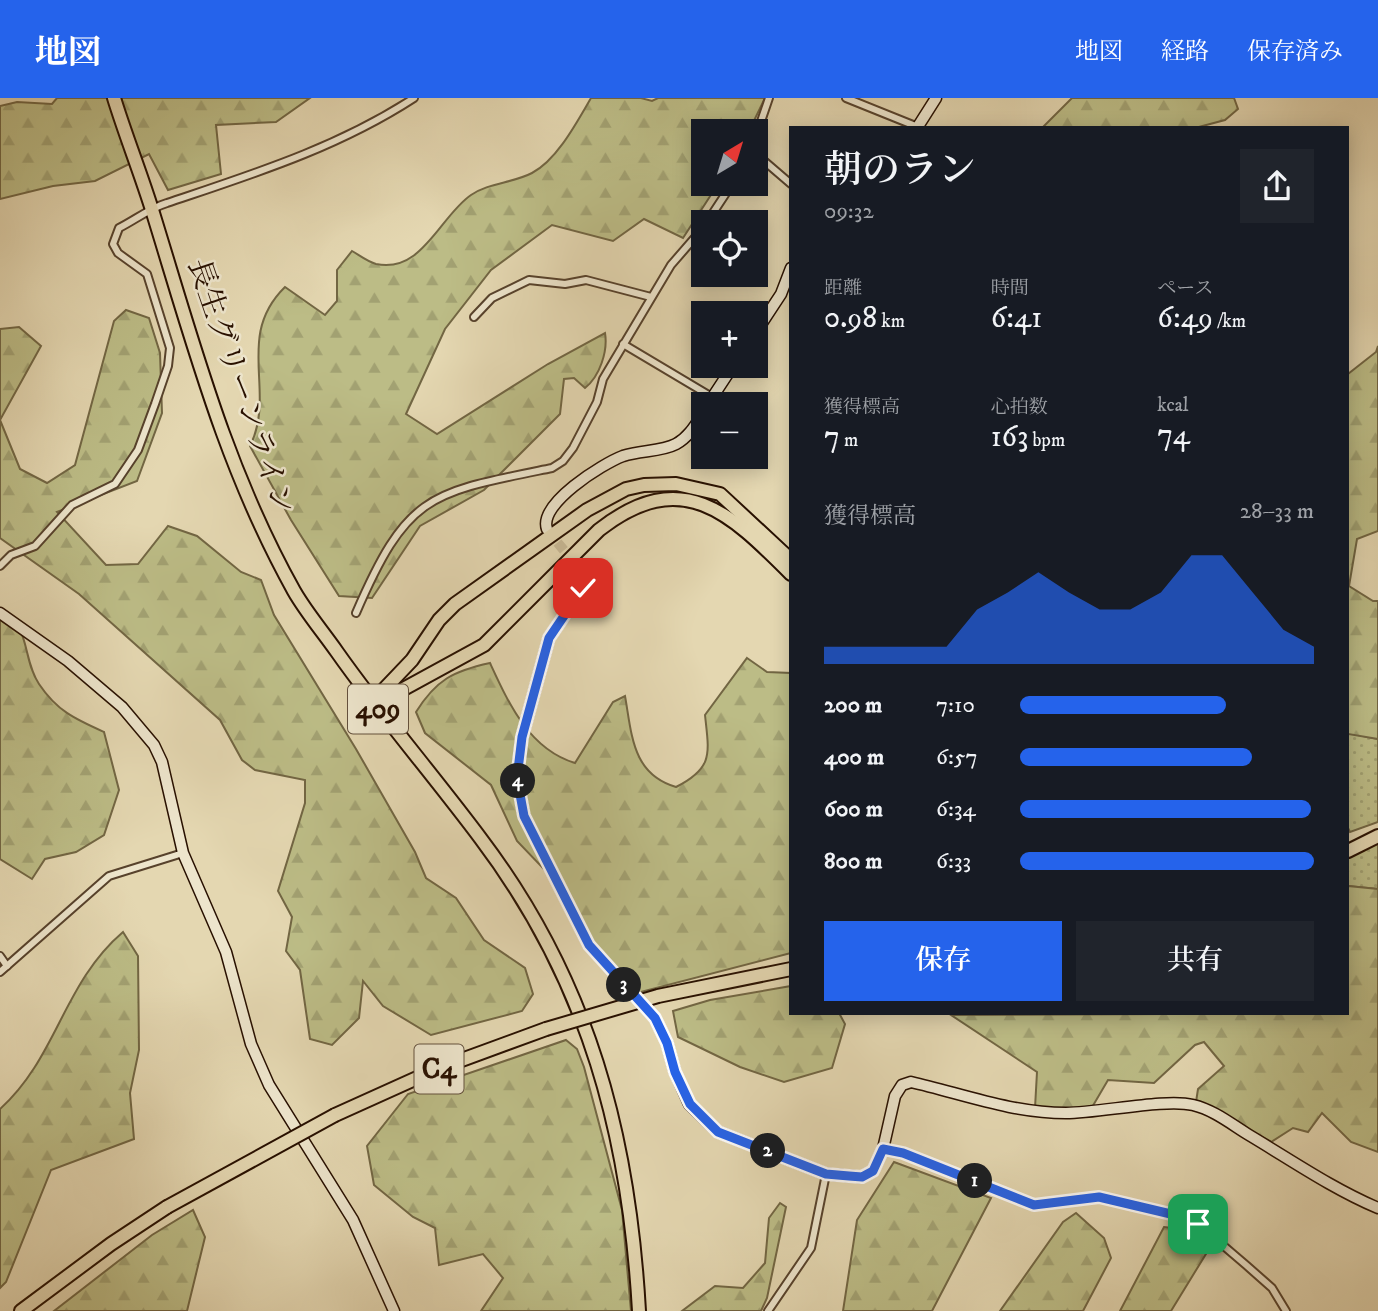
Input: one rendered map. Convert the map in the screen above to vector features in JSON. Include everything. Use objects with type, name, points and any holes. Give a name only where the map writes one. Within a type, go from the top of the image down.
[{"type":"highway","name":"長生グリーンライン","points":[[114,98],[152,210],[203,380],[238,479],[258,525],[297,596],[372,702],[483,841],[542,935],[589,1035],[611,1105],[628,1188],[639,1311]]},
{"type":"highway","points":[[372,702],[412,660],[439,620],[455,604],[587,510],[626,489],[676,484],[720,495],[789,558]]},
{"type":"highway","points":[[372,702],[398,692],[484,645],[599,530],[620,513],[640,503],[664,499],[710,506],[734,520],[789,572]]},
{"type":"highway","points":[[1349,843],[1378,834]]},
{"type":"highway","points":[[1349,850],[1378,834]]},
{"type":"highway","points":[[691,988],[789,962]]},
{"type":"highway","name":"C4","points":[[21,1311],[111,1244],[167,1208],[335,1115],[438,1069],[546,1029],[658,996],[744,976],[789,969]]},
{"type":"highway","points":[[744,976],[760,981],[789,976]]},
{"type":"street","points":[[0,566],[11,555],[35,546],[72,505],[115,484],[138,450],[168,366],[170,348],[147,274],[118,253],[113,244],[119,228],[152,210],[326,148],[414,98]]},
{"type":"street","points":[[762,119],[769,98]]},
{"type":"street","points":[[846,98],[915,126]]},
{"type":"street","points":[[918,126],[936,98]]},
{"type":"street","points":[[768,164],[789,182]]},
{"type":"street","points":[[356,613],[393,538],[418,509],[464,486],[552,468],[563,461],[597,402],[603,379],[623,344],[671,265],[691,242]]},
{"type":"street","points":[[768,314],[781,294],[789,273]]},
{"type":"street","points":[[474,317],[492,298],[529,280],[565,284],[586,280],[651,297]]},
{"type":"street","points":[[623,344],[696,392]]},
{"type":"street","points":[[547,529],[546,513],[553,503],[612,461],[642,450],[674,446],[691,430]]},
{"type":"street","points":[[581,571],[583,588],[549,638],[522,737],[517,778],[524,816],[589,945],[655,1018],[690,1104],[718,1132],[826,1174],[862,1177],[873,1171],[883,1149],[895,1096],[902,1085],[911,1082],[1015,1109],[1040,1111],[1111,1111],[1182,1102],[1226,1119],[1329,1183],[1378,1208]]},
{"type":"street","points":[[0,613],[68,661],[143,729],[162,762],[183,853],[226,952],[251,1044],[269,1085],[353,1220],[394,1311]]},
{"type":"street","points":[[0,972],[109,876],[183,853]]},
{"type":"street","points":[[0,956],[7,966]]},
{"type":"street","points":[[883,1149],[903,1153],[1034,1205],[1099,1197],[1175,1215],[1198,1224],[1272,1288],[1286,1311]]},
{"type":"street","points":[[768,1311],[811,1248],[826,1174]]},
{"type":"green space","points":[[57,98],[310,98],[276,122],[216,125],[221,174],[168,190],[149,154],[95,181],[53,186],[0,199],[0,106],[17,102],[52,104]]},
{"type":"green space","points":[[591,98],[641,98],[652,101],[658,98],[765,98],[755,119],[691,119],[691,196],[710,196],[701,210],[691,210],[691,226],[683,238],[644,219],[613,241],[552,225],[491,270],[445,329],[406,414],[437,434],[548,364],[605,333],[605,348],[599,370],[585,388],[574,378],[564,379],[560,414],[484,490],[420,526],[372,598],[339,596],[291,520],[250,446],[260,405],[259,345],[262,325],[270,306],[285,287],[325,315],[337,301],[337,270],[352,251],[376,264],[392,265],[406,260],[429,241],[471,195],[532,173],[550,159],[566,140]]},
{"type":"green space","points":[[1072,98],[1234,98],[1238,109],[1225,120],[1202,126],[1044,126]]},
{"type":"green space","points":[[126,310],[149,318],[160,353],[162,413],[137,481],[57,512],[106,565],[138,564],[168,526],[197,536],[241,572],[261,580],[274,615],[356,749],[415,852],[426,878],[456,898],[484,940],[525,968],[533,994],[522,1011],[431,1035],[383,1006],[363,981],[359,1018],[332,1045],[310,1039],[300,970],[286,951],[292,917],[278,891],[305,803],[305,780],[255,770],[242,760],[220,720],[79,594],[0,538],[0,420],[20,469],[47,483],[75,465],[114,321]]},
{"type":"green space","points":[[19,327],[41,346],[0,420],[0,329]]},
{"type":"green space","points":[[1378,346],[1378,531],[1357,539],[1349,586],[1349,373],[1376,352]]},
{"type":"green space","points":[[1349,586],[1373,601],[1378,601],[1378,739],[1349,734]]},
{"type":"green space","points":[[0,608],[17,624],[34,674],[46,693],[67,713],[104,732],[119,790],[104,835],[76,852],[45,859],[32,879],[0,859]]},
{"type":"green space","points":[[747,658],[767,672],[789,673],[789,954],[637,993],[595,947],[565,891],[517,841],[491,785],[425,733],[416,712],[431,692],[447,678],[490,663],[513,709],[533,736],[559,756],[575,763],[613,702],[625,696],[633,739],[642,763],[661,781],[676,787],[703,766],[708,749],[705,715]]},
{"type":"green space","points":[[1349,733],[1378,739],[1378,822],[1350,832]]},
{"type":"green space","points":[[1378,843],[1378,889],[1349,886],[1349,856]]},
{"type":"green space","points":[[1349,886],[1378,889],[1378,1152],[1351,1142],[1322,1113],[1308,1132],[1293,1128],[1271,1142],[1196,1102],[1198,1089],[1224,1066],[1204,1042],[1195,1045],[1154,1083],[1108,1080],[1091,1109],[1035,1108],[1037,1072],[951,1015],[1349,1015]]},
{"type":"green space","points":[[123,932],[138,956],[139,1050],[130,1093],[134,1139],[51,1170],[6,1282],[0,1288],[0,1109],[35,1067],[86,974]]},
{"type":"green space","points":[[789,986],[789,1015],[840,1015],[845,1024],[832,1068],[784,1082],[740,1067],[678,1037],[673,1011],[710,1000]]},
{"type":"green space","points":[[566,1040],[577,1049],[584,1067],[622,1210],[631,1311],[481,1311],[503,1278],[483,1254],[439,1265],[435,1228],[413,1217],[374,1185],[367,1146],[408,1094]]},
{"type":"green space","points":[[894,1162],[991,1198],[932,1311],[843,1311],[857,1220]]},
{"type":"green space","points":[[780,1203],[786,1207],[767,1298],[761,1311],[682,1311],[715,1286],[743,1288],[765,1263],[769,1218]]},
{"type":"green space","points":[[193,1210],[205,1237],[187,1311],[54,1311],[152,1235]]},
{"type":"green space","points":[[1076,1213],[1104,1238],[1111,1258],[1083,1311],[1000,1311],[1063,1222]]},
{"type":"green space","points":[[1164,1227],[1179,1229],[1209,1249],[1171,1311],[1120,1311]]},
{"type":"tunnel","points":[[548,531],[581,571]]},
{"type":"route","points":[[583,588],[549,638],[522,737],[517,778],[524,816],[589,945],[655,1018],[690,1104],[718,1132],[826,1174],[862,1177],[873,1171],[883,1149],[903,1153],[1034,1205],[1072,1198],[1099,1197],[1175,1215],[1198,1224]]}]
